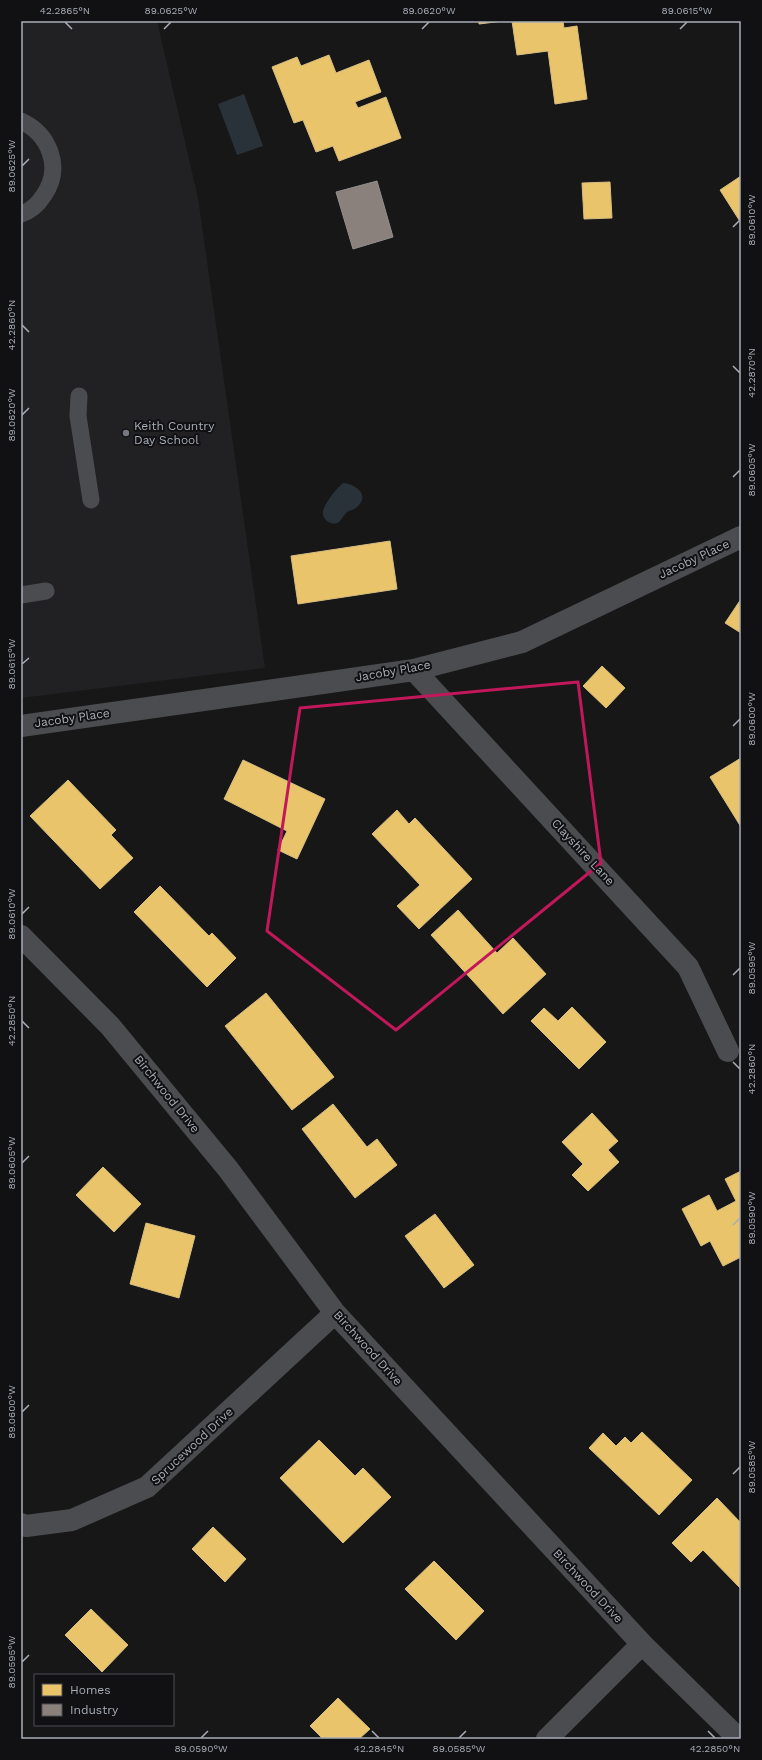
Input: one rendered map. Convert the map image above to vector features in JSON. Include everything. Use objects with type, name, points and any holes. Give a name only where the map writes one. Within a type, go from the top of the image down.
[{"type":"street","name":"Jacoby Place","points":[[21,726],[414,670],[522,642],[741,537]]},
{"type":"street","name":"Clayshire Lane","points":[[414,670],[688,967],[728,1051]]},
{"type":"street","name":"Birchwood Drive","points":[[21,936],[110,1026],[228,1169],[335,1313],[642,1644],[739,1739]]},
{"type":"street","name":"Sprucewood Drive","points":[[21,1524],[26,1526],[72,1520],[147,1488],[335,1313]]},
{"type":"street","points":[[547,1739],[642,1644]]},
{"type":"lane","points":[[21,121],[32,126],[44,138],[52,154],[53,171],[49,188],[39,202],[21,214]]},
{"type":"lane","points":[[79,396],[78,416],[91,500]]},
{"type":"lane","points":[[21,594],[46,591]]},
{"type":"highlighted area","points":[[578,682],[601,863],[396,1030],[267,931],[300,708]]},
{"type":"shaded area","name":"Keith Country Day School","points":[[21,21],[157,21],[198,198],[265,668],[21,698]]},
{"type":"shaded area","points":[[244,94],[263,146],[237,155],[218,104]]},
{"type":"shaded area","points":[[343,483],[352,485],[360,490],[362,494],[361,502],[358,506],[347,512],[339,522],[333,524],[325,519],[323,511],[326,503],[337,488]]},
{"type":"building: Homes","points":[[479,21],[503,21],[479,24]]},
{"type":"building: Homes","points":[[512,21],[563,21],[564,28],[577,26],[587,99],[555,104],[548,51],[517,55]]},
{"type":"building: Homes","points":[[329,55],[336,73],[369,60],[381,92],[355,102],[358,108],[386,97],[401,138],[339,161],[333,146],[316,152],[303,120],[294,123],[272,67],[297,57],[301,66]]},
{"type":"building: Homes","points":[[741,176],[741,223],[720,190]]},
{"type":"building: Homes","points":[[610,182],[612,218],[584,219],[582,183]]},
{"type":"building: Homes","points":[[390,541],[397,589],[298,604],[291,556]]},
{"type":"building: Homes","points":[[741,599],[741,633],[725,623]]},
{"type":"building: Homes","points":[[602,666],[625,688],[606,708],[583,686]]},
{"type":"building: Homes","points":[[741,758],[741,827],[710,777]]},
{"type":"building: Homes","points":[[243,760],[325,799],[297,859],[278,850],[287,831],[224,799]]},
{"type":"building: Homes","points":[[68,780],[116,830],[111,835],[133,858],[100,889],[30,816]]},
{"type":"building: Homes","points":[[397,810],[409,824],[415,818],[472,879],[419,929],[397,906],[420,885],[372,834]]},
{"type":"building: Homes","points":[[160,886],[209,936],[212,933],[236,958],[207,987],[134,912]]},
{"type":"building: Homes","points":[[458,910],[497,953],[513,938],[546,974],[503,1014],[431,935]]},
{"type":"building: Homes","points":[[266,993],[334,1077],[292,1110],[225,1026]]},
{"type":"building: Homes","points":[[572,1007],[606,1042],[579,1069],[531,1021],[544,1008],[558,1021]]},
{"type":"building: Homes","points":[[333,1104],[367,1147],[377,1139],[397,1165],[355,1198],[302,1129]]},
{"type":"building: Homes","points":[[592,1113],[618,1141],[608,1150],[619,1162],[588,1191],[572,1175],[583,1164],[562,1142]]},
{"type":"building: Homes","points":[[103,1167],[141,1204],[114,1232],[76,1195]]},
{"type":"building: Homes","points":[[741,1171],[741,1257],[723,1266],[710,1241],[701,1246],[682,1209],[709,1195],[717,1211],[736,1201],[725,1179]]},
{"type":"building: Homes","points":[[435,1214],[474,1265],[444,1288],[405,1236]]},
{"type":"building: Homes","points":[[146,1223],[195,1236],[179,1298],[130,1284]]},
{"type":"building: Homes","points":[[642,1432],[692,1480],[659,1515],[589,1448],[603,1433],[616,1446],[625,1437],[631,1443]]},
{"type":"building: Homes","points":[[319,1440],[355,1476],[363,1468],[391,1497],[343,1543],[280,1478]]},
{"type":"building: Homes","points":[[717,1498],[741,1523],[741,1589],[703,1550],[691,1562],[672,1543]]},
{"type":"building: Homes","points":[[213,1527],[246,1559],[225,1582],[192,1549]]},
{"type":"building: Homes","points":[[434,1561],[484,1611],[456,1640],[405,1589]]},
{"type":"building: Homes","points":[[91,1609],[128,1645],[102,1672],[65,1635]]},
{"type":"building: Homes","points":[[338,1698],[370,1729],[359,1739],[323,1739],[310,1726]]},
{"type":"building: Industry","points":[[377,181],[393,237],[353,249],[336,192]]},
{"type":"place","name":"Keith Country Day School","points":[[126,433]]}]
